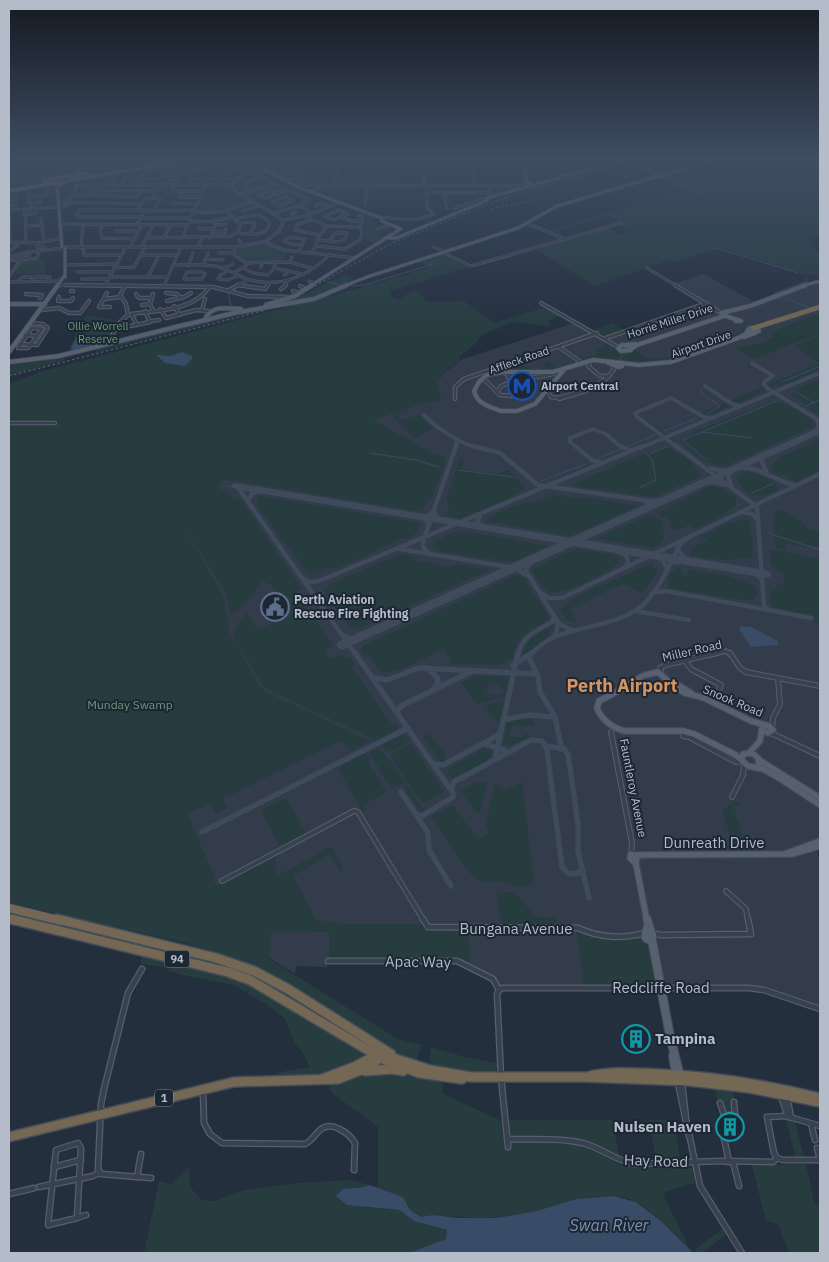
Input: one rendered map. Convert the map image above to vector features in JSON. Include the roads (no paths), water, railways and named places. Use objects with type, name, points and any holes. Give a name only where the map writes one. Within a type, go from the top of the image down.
[{"type":"highway","name":"Airport Drive","points":[[746,326],[762,327],[820,308]]},
{"type":"highway","name":"94","points":[[9,908],[216,958],[254,971],[288,989],[398,1058],[430,1070],[471,1077],[679,1078],[750,1081],[820,1098]]},
{"type":"highway","name":"94","points":[[9,918],[228,972],[250,980],[378,1056],[418,1073],[462,1079],[471,1077]]},
{"type":"highway","points":[[358,1072],[375,1063],[378,1056],[378,1050],[364,1040],[363,1037]]},
{"type":"highway","points":[[364,1048],[367,1053],[364,1062]]},
{"type":"highway","name":"1","points":[[322,1079],[378,1056],[384,1055],[398,1058]]},
{"type":"highway","name":"1","points":[[9,1137],[240,1081],[338,1079],[358,1072],[393,1069],[418,1073]]},
{"type":"highway","name":"94","points":[[679,1078],[820,1102]]},
{"type":"main road","points":[[9,353],[44,309],[45,304],[65,276],[60,219]]},
{"type":"main road","points":[[9,361],[46,358],[115,343],[199,321],[207,318],[210,311],[219,308],[246,309],[289,297],[348,264],[399,230],[383,219]]},
{"type":"main road","points":[[387,239],[398,237],[442,219]]},
{"type":"main road","points":[[185,325],[207,318],[310,300],[367,277],[527,224],[536,219]]},
{"type":"main road","points":[[339,289],[371,275],[444,252]]},
{"type":"main road","name":"Horrie Miller Drive","points":[[613,364],[620,358],[622,353],[619,349],[624,345],[636,344],[764,303],[802,287],[820,282]]},
{"type":"main road","points":[[9,304],[45,304]]},
{"type":"main road","points":[[725,314],[746,326]]},
{"type":"main road","name":"Horrie Miller Drive","points":[[621,364],[622,357],[630,350],[725,314]]},
{"type":"main road","name":"Airport Drive","points":[[621,364],[644,365],[676,361],[738,338],[746,334],[746,326],[681,361],[658,366],[621,364]]},
{"type":"main road","points":[[624,345],[630,350]]},
{"type":"main road","points":[[619,349],[630,350]]},
{"type":"main road","points":[[613,364],[596,360],[565,370],[554,378],[546,394],[535,405],[522,411],[502,411],[486,406],[477,400],[474,392],[480,382],[489,375],[503,372],[544,373],[565,370],[591,362],[601,362],[613,364],[621,364]]},
{"type":"main road","name":"Miller Road","points":[[691,694],[657,672],[643,676],[599,701],[597,708],[601,717],[620,730],[686,732],[726,750]]},
{"type":"main road","name":"Snook Road","points":[[691,694],[716,703],[771,731]]},
{"type":"main road","points":[[745,764],[743,754],[749,752],[760,741],[764,726]]},
{"type":"main road","points":[[745,764],[759,765],[758,749],[771,731]]},
{"type":"main road","points":[[712,750],[717,746],[726,750],[745,764],[780,778],[820,805]]},
{"type":"main road","points":[[749,752],[820,798]]},
{"type":"main road","name":"Dunreath Drive","points":[[787,854],[820,840]]},
{"type":"main road","name":"Dunreath Drive","points":[[635,856],[787,854],[804,852],[820,846]]},
{"type":"main road","name":"Fauntleroy Avenue","points":[[635,856],[679,1078]]},
{"type":"street","points":[[25,219],[26,242]]},
{"type":"street","points":[[41,219],[45,240]]},
{"type":"street","points":[[87,224],[89,219]]},
{"type":"street","points":[[137,224],[141,219]]},
{"type":"street","points":[[182,238],[190,219]]},
{"type":"street","points":[[189,222],[228,219]]},
{"type":"street","points":[[235,219],[240,223],[254,222],[254,228],[249,234]]},
{"type":"street","points":[[147,238],[196,236],[210,238],[228,237],[238,233],[255,235],[264,233],[270,224],[266,219]]},
{"type":"street","points":[[63,252],[82,247],[243,246],[265,242],[281,231],[283,220],[295,219]]},
{"type":"street","points":[[318,222],[335,219]]},
{"type":"street","points":[[316,246],[346,249],[361,240],[362,230],[360,228],[363,221],[345,219]]},
{"type":"street","points":[[320,235],[296,231],[297,225],[313,220],[327,226],[360,228]]},
{"type":"street","points":[[213,221],[215,225]]},
{"type":"street","points":[[238,233],[240,223]]},
{"type":"street","points":[[453,258],[444,252],[434,246],[453,258],[471,266],[621,223]]},
{"type":"street","points":[[104,224],[100,230],[102,238],[134,239]]},
{"type":"street","points":[[215,225],[226,224]]},
{"type":"street","points":[[527,224],[564,240]]},
{"type":"street","points":[[26,226],[42,225]]},
{"type":"street","points":[[60,225],[187,225]]},
{"type":"street","points":[[105,286],[114,268],[142,225]]},
{"type":"street","points":[[210,238],[215,225]]},
{"type":"street","points":[[377,229],[391,225]]},
{"type":"street","points":[[84,226],[82,230],[82,250],[84,255],[122,255]]},
{"type":"street","points":[[114,268],[134,267],[153,226]]},
{"type":"street","points":[[164,238],[170,226]]},
{"type":"street","points":[[312,252],[320,235],[327,226]]},
{"type":"street","points":[[200,227],[213,229]]},
{"type":"street","points":[[9,229],[10,242],[38,243],[45,240],[62,239]]},
{"type":"street","points":[[212,232],[225,232],[226,229]]},
{"type":"street","points":[[307,233],[310,229]]},
{"type":"street","points":[[115,231],[138,231]]},
{"type":"street","points":[[318,240],[330,241],[341,241],[346,238],[347,233],[335,233],[330,241]]},
{"type":"street","points":[[298,251],[303,245],[305,239],[290,237],[283,241],[303,245]]},
{"type":"street","points":[[198,247],[202,238]]},
{"type":"street","points":[[239,240],[243,246]]},
{"type":"street","points":[[211,247],[213,242]]},
{"type":"street","points":[[265,242],[278,248],[357,258]]},
{"type":"street","points":[[37,247],[38,243]]},
{"type":"street","points":[[226,247],[227,243]]},
{"type":"street","points":[[9,252],[19,244]]},
{"type":"street","points":[[34,249],[46,247]]},
{"type":"street","points":[[164,286],[181,247]]},
{"type":"street","points":[[233,253],[235,247]]},
{"type":"street","points":[[9,258],[19,260],[38,258],[38,251]]},
{"type":"street","points":[[9,258],[29,255],[30,252],[38,251],[63,252],[117,264]]},
{"type":"street","points":[[188,266],[193,253]]},
{"type":"street","points":[[203,265],[208,253]]},
{"type":"street","points":[[219,253],[233,253],[236,257],[247,263],[289,262],[313,269]]},
{"type":"street","points":[[141,255],[177,255]]},
{"type":"street","points":[[148,277],[159,255]]},
{"type":"street","points":[[173,266],[203,265],[223,269],[248,279],[287,282],[313,269],[329,255]]},
{"type":"street","points":[[289,262],[292,257]]},
{"type":"street","points":[[206,259],[223,260]]},
{"type":"street","points":[[9,276],[19,260]]},
{"type":"street","points":[[341,261],[348,264]]},
{"type":"street","points":[[261,267],[263,262]]},
{"type":"street","points":[[243,268],[268,275],[276,262]]},
{"type":"street","points":[[233,273],[247,266],[247,263]]},
{"type":"street","points":[[223,269],[233,264]]},
{"type":"street","points":[[193,272],[196,266]]},
{"type":"street","points":[[334,266],[340,268]]},
{"type":"street","points":[[274,268],[303,274]]},
{"type":"street","points":[[647,268],[725,314]]},
{"type":"street","points":[[284,275],[290,270]]},
{"type":"street","points":[[12,271],[17,271]]},
{"type":"street","points":[[228,271],[220,274],[218,279],[228,280],[238,275]]},
{"type":"street","points":[[326,271],[332,273]]},
{"type":"street","points":[[77,272],[112,272]]},
{"type":"street","points":[[78,286],[86,272]]},
{"type":"street","points":[[193,272],[205,273],[202,279],[183,279],[186,273],[193,272]]},
{"type":"street","points":[[18,282],[21,277],[34,278],[46,276],[51,278],[48,282]]},
{"type":"street","points":[[317,276],[324,278]]},
{"type":"street","points":[[82,279],[167,277]]},
{"type":"street","points":[[31,282],[34,278]]},
{"type":"street","points":[[231,290],[248,279]]},
{"type":"street","points":[[308,281],[315,284]]},
{"type":"street","points":[[9,282],[48,282],[74,286],[209,286],[231,290],[248,296],[289,297]]},
{"type":"street","points":[[238,285],[265,289],[270,282]]},
{"type":"street","points":[[281,289],[287,282]]},
{"type":"street","points":[[71,291],[74,286]]},
{"type":"street","points":[[125,286],[121,294],[130,315],[137,325]]},
{"type":"street","points":[[115,343],[112,336],[120,321],[130,315],[199,299],[204,296],[209,286]]},
{"type":"street","points":[[300,286],[306,289]]},
{"type":"street","points":[[294,292],[299,293]]},
{"type":"street","points":[[107,293],[99,307],[110,307]]},
{"type":"street","points":[[166,293],[177,294],[181,298]]},
{"type":"street","points":[[26,294],[42,295],[40,298]]},
{"type":"street","points":[[24,304],[30,294]]},
{"type":"street","points":[[136,294],[139,298],[152,298]]},
{"type":"street","points":[[153,294],[150,304],[153,310]]},
{"type":"street","points":[[167,301],[190,294],[199,299]]},
{"type":"street","points":[[104,299],[122,297]]},
{"type":"street","points":[[58,298],[58,301],[71,301],[73,298]]},
{"type":"street","points":[[202,310],[205,299]]},
{"type":"street","points":[[59,308],[64,301]]},
{"type":"street","points":[[46,314],[44,309],[59,308],[67,312],[80,313],[89,301]]},
{"type":"street","points":[[142,305],[150,304]]},
{"type":"street","points":[[541,304],[613,342],[624,345]]},
{"type":"street","points":[[606,338],[707,304]]},
{"type":"street","points":[[79,306],[86,305]]},
{"type":"street","points":[[174,306],[180,314]]},
{"type":"street","points":[[160,309],[166,318]]},
{"type":"street","points":[[116,329],[180,314],[202,310],[210,311]]},
{"type":"street","points":[[145,311],[150,321]]},
{"type":"street","points":[[61,314],[67,312]]},
{"type":"street","points":[[31,345],[37,345],[48,328],[43,324],[32,323]]},
{"type":"street","points":[[31,328],[41,328],[34,340],[28,349],[18,349],[31,328]]},
{"type":"street","points":[[28,332],[38,334]]},
{"type":"street","name":"Affleck Road","points":[[468,377],[597,333]]},
{"type":"street","points":[[25,335],[38,334]]},
{"type":"street","points":[[22,340],[34,340]]},
{"type":"street","points":[[613,342],[619,349]]},
{"type":"street","points":[[559,346],[582,363]]},
{"type":"street","points":[[591,362],[588,366],[600,376],[609,376]]},
{"type":"street","points":[[565,370],[557,377],[549,393],[553,398],[561,399],[604,382],[614,369],[613,364]]},
{"type":"street","points":[[496,368],[503,372],[528,377],[548,376],[565,370]]},
{"type":"street","points":[[513,382],[508,377],[518,375]]},
{"type":"street","points":[[497,392],[500,386],[525,378],[522,376]]},
{"type":"street","points":[[456,398],[455,386],[468,377],[473,380]]},
{"type":"street","points":[[480,382],[505,397],[512,396]]},
{"type":"street","points":[[9,423],[55,424]]},
{"type":"street","name":"Miller Road","points":[[661,672],[659,669],[666,665],[726,651],[732,654],[742,671],[778,678]]},
{"type":"street","points":[[685,661],[691,669],[721,685],[714,700],[716,703]]},
{"type":"street","points":[[771,731],[773,718],[780,704],[778,678],[820,686]]},
{"type":"street","points":[[764,726],[773,718]]},
{"type":"street","name":"Snook Road","points":[[771,731],[820,756]]},
{"type":"street","name":"Fauntleroy Avenue","points":[[611,732],[635,856]]},
{"type":"street","points":[[683,736],[689,737],[712,750],[745,764],[743,775],[732,798]]},
{"type":"street","name":"Bungana Avenue","points":[[222,881],[350,812],[358,812],[426,924],[434,928],[578,928],[596,935],[637,936],[751,934],[745,907],[726,891]]},
{"type":"street","name":"Apac Way","points":[[328,961],[457,961],[493,979],[499,990]]},
{"type":"street","points":[[142,969],[128,993],[104,1089],[100,1114],[98,1169],[101,1174],[151,1178]]},
{"type":"street","name":"Redcliffe Road","points":[[499,990],[502,988],[754,988],[820,1009]]},
{"type":"street","points":[[499,990],[497,994],[501,1077],[508,1147]]},
{"type":"street","name":"Fauntleroy Avenue","points":[[679,1078],[687,1131],[700,1186],[742,1253]]},
{"type":"street","points":[[202,1089],[204,1123],[210,1134],[222,1143],[305,1144],[313,1139],[320,1129],[331,1126],[336,1127],[353,1140],[355,1145],[354,1170]]},
{"type":"street","points":[[784,1095],[789,1117]]},
{"type":"street","points":[[734,1102],[740,1134]]},
{"type":"street","points":[[720,1103],[724,1115],[721,1124],[739,1186]]},
{"type":"street","points":[[724,1115],[735,1115]]},
{"type":"street","points":[[777,1158],[774,1153],[767,1118],[769,1116],[789,1117],[820,1126]]},
{"type":"street","points":[[811,1124],[815,1140]]},
{"type":"street","name":"Hay Road","points":[[507,1139],[578,1142],[598,1149],[620,1162],[633,1164],[773,1162],[777,1158],[782,1160],[820,1160]]},
{"type":"street","points":[[77,1218],[81,1145],[79,1143],[58,1148],[54,1167],[48,1225],[77,1218],[86,1215]]},
{"type":"street","points":[[817,1148],[820,1160]]},
{"type":"street","points":[[137,1177],[141,1154]]},
{"type":"street","points":[[54,1167],[80,1160]]},
{"type":"street","points":[[9,1194],[79,1180],[94,1176],[100,1172]]},
{"type":"water","points":[[79,334],[90,340],[106,336],[110,342],[74,350],[71,348]]},
{"type":"water","points":[[182,352],[192,356],[192,359],[185,366],[165,363],[156,355],[171,356]]},
{"type":"water","points":[[742,626],[751,627],[778,641],[778,645],[751,647],[739,629]]},
{"type":"water","name":"Swan River","points":[[370,1185],[403,1197],[410,1210],[421,1217],[434,1215],[458,1218],[495,1218],[533,1212],[577,1199],[613,1196],[636,1202],[661,1221],[693,1253],[409,1253],[446,1239],[447,1230],[414,1221],[400,1210],[347,1205],[336,1196],[343,1189]]},
{"type":"waterway","points":[[716,248],[798,273]]},
{"type":"waterway","points":[[475,266],[511,256]]},
{"type":"waterway","points":[[347,286],[365,285],[433,264]]},
{"type":"waterway","points":[[775,293],[807,281],[806,278]]},
{"type":"waterway","points":[[327,282],[341,285]]},
{"type":"waterway","points":[[228,292],[231,307]]},
{"type":"waterway","points":[[785,298],[810,308]]},
{"type":"waterway","points":[[782,382],[820,366]]},
{"type":"waterway","points":[[702,390],[700,392],[720,406],[706,414]]},
{"type":"waterway","points":[[795,391],[814,403]]},
{"type":"waterway","points":[[814,403],[820,400]]},
{"type":"waterway","points":[[702,432],[776,401]]},
{"type":"waterway","points":[[806,406],[814,403]]},
{"type":"waterway","points":[[664,431],[697,418]]},
{"type":"waterway","points":[[702,432],[751,438]]},
{"type":"waterway","points":[[702,432],[683,440],[706,460]]},
{"type":"waterway","points":[[629,446],[655,435]]},
{"type":"waterway","points":[[649,454],[666,447]]},
{"type":"waterway","points":[[599,458],[619,450]]},
{"type":"waterway","points":[[639,488],[656,480],[652,459],[645,452]]},
{"type":"waterway","points":[[370,453],[416,460],[439,467]]},
{"type":"waterway","points":[[541,481],[586,464]]},
{"type":"waterway","points":[[458,470],[514,477]]},
{"type":"waterway","points":[[752,493],[774,483]]},
{"type":"waterway","points":[[737,500],[736,503],[739,506]]},
{"type":"waterway","points":[[768,533],[820,550]]},
{"type":"railway","points":[[284,303],[394,242],[452,219]]},
{"type":"railway","points":[[9,376],[266,310]]},
{"type":"place","name":"Airport Central","points":[[522,386]]},
{"type":"place","name":"Perth Aviation Rescue Fire Fighting","points":[[275,607]]},
{"type":"place","name":"Tampina","points":[[636,1039]]},
{"type":"place","name":"Nulsen Haven","points":[[730,1127]]},
{"type":"district","name":"Perth Airport","points":[[622,686]]},
{"type":"park label","name":"Ollie Worrell Reserve","points":[[98,332]]},
{"type":"park label","name":"Munday Swamp","points":[[130,705]]}]
